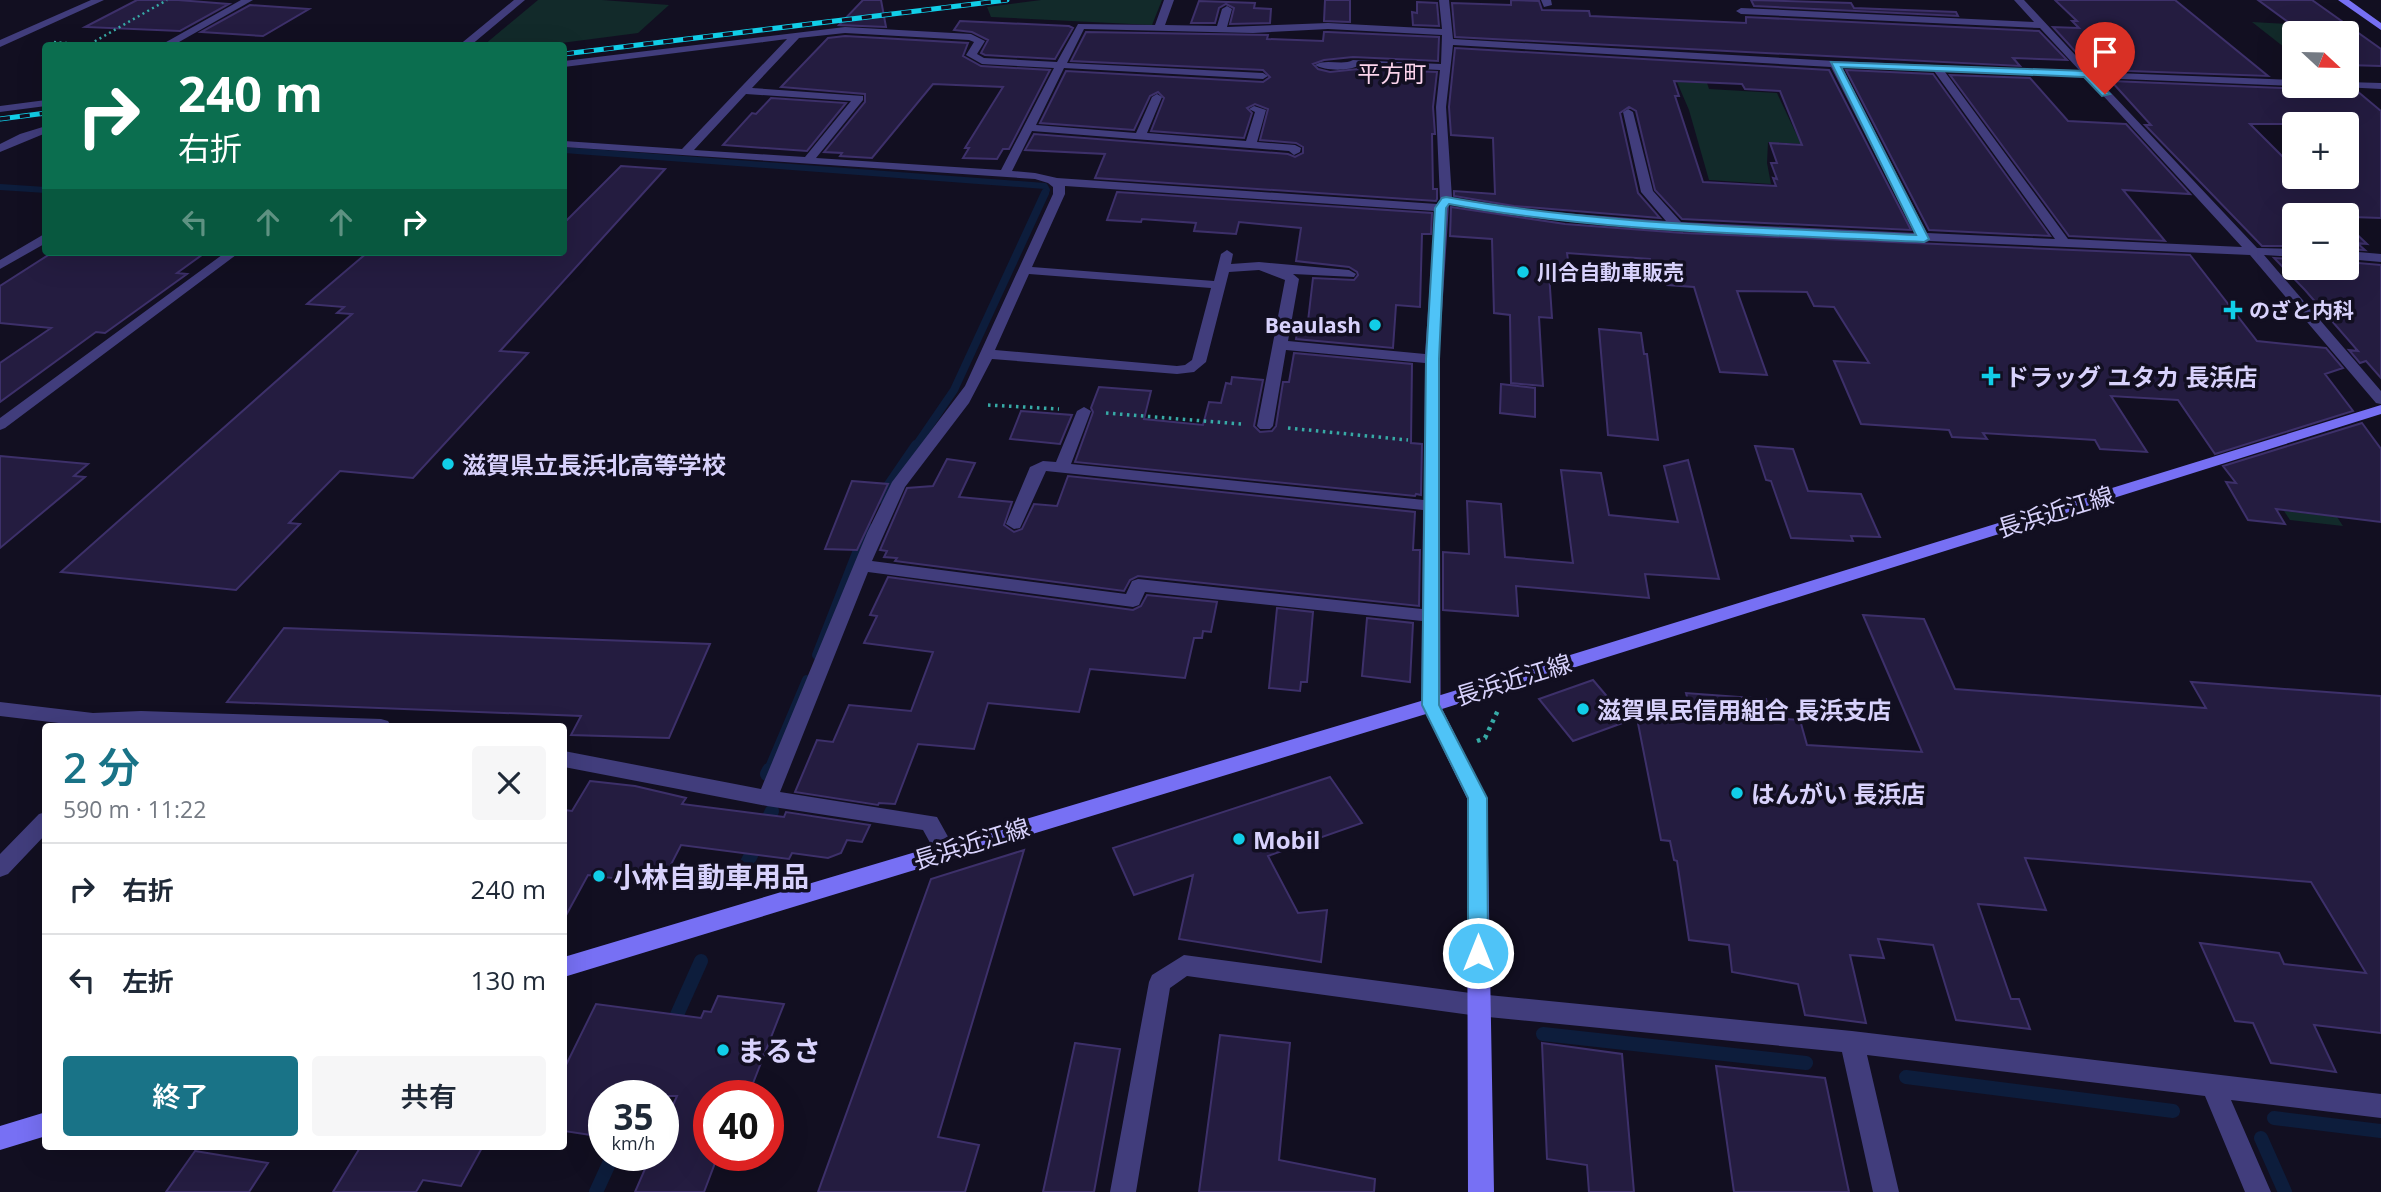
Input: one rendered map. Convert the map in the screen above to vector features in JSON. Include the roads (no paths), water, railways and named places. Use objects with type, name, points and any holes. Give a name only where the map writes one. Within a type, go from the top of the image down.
[{"type":"main road","points":[[2343,0],[2381,27]]},
{"type":"main road","name":"長浜近江線","points":[[567,966],[1430,705],[2381,409]]},
{"type":"main road","points":[[1430,705],[1477,798],[1481,1192]]},
{"type":"main road","points":[[0,1138],[42,1125]]},
{"type":"street","points":[[0,44],[99,0]]},
{"type":"street","points":[[171,42],[248,0]]},
{"type":"street","points":[[468,42],[520,0]]},
{"type":"street","points":[[1158,28],[1169,0]]},
{"type":"street","points":[[1430,705],[1432,359],[1443,204],[1441,107],[1447,37],[1444,0]]},
{"type":"street","points":[[2019,0],[2254,252],[2381,400]]},
{"type":"street","points":[[1221,29],[1227,9]]},
{"type":"street","points":[[1741,11],[2042,24]]},
{"type":"street","points":[[1005,174],[1082,26],[1221,29],[1328,26],[1835,64],[2282,82]]},
{"type":"street","points":[[567,64],[845,30],[971,37],[981,41],[971,55],[982,61],[1263,76]]},
{"type":"street","points":[[685,153],[796,35]]},
{"type":"street","points":[[1320,65],[1353,66],[1353,63],[1445,67]]},
{"type":"street","points":[[1835,64],[1924,239]]},
{"type":"street","points":[[1937,68],[2066,245]]},
{"type":"street","points":[[2359,85],[2381,86]]},
{"type":"street","points":[[746,91],[859,98],[808,161]]},
{"type":"street","points":[[1140,136],[1157,97]]},
{"type":"street","points":[[0,109],[42,104]]},
{"type":"street","points":[[1250,145],[1261,110],[1254,109]]},
{"type":"street","points":[[1628,111],[1647,192],[1677,226]]},
{"type":"street","points":[[1030,128],[1295,148],[1294,152]]},
{"type":"street","points":[[0,149],[18,139],[42,131]]},
{"type":"street","points":[[567,144],[1035,176],[1057,182],[1443,204],[1514,213],[1677,226],[2282,253]]},
{"type":"street","points":[[767,798],[862,565],[898,486],[962,403],[988,354],[1059,194],[1057,182]]},
{"type":"street","points":[[0,265],[42,239]]},
{"type":"street","points":[[988,354],[1189,369],[1199,362],[1227,254]]},
{"type":"street","points":[[4,419],[228,256]]},
{"type":"street","points":[[2359,257],[2381,258]]},
{"type":"street","points":[[1222,271],[1242,266],[1349,274]]},
{"type":"street","points":[[1265,426],[1292,279],[1271,268]]},
{"type":"street","points":[[1024,270],[1219,285]]},
{"type":"street","points":[[1280,345],[1432,359]]},
{"type":"street","points":[[1062,468],[1083,411]]},
{"type":"street","points":[[1014,524],[1036,470],[1044,466],[1433,506]]},
{"type":"street","points":[[862,565],[1133,601],[1138,585],[1432,616]]},
{"type":"street","points":[[0,709],[93,720],[198,723]]},
{"type":"street","points":[[567,760],[767,798],[930,823],[945,850]]},
{"type":"street","points":[[0,868],[42,824]]},
{"type":"street","points":[[1123,1192],[1160,982],[1184,965],[1478,1005],[1852,1042],[2381,1106]]},
{"type":"street","points":[[1852,1042],[1886,1192]]},
{"type":"street","points":[[2213,1087],[2258,1192]]},
{"type":"waterway","points":[[567,150],[1045,186],[1045,195]]},
{"type":"waterway","points":[[0,187],[42,190]]},
{"type":"waterway","points":[[915,447],[954,390],[1045,193]]},
{"type":"waterway","points":[[879,499],[916,445]]},
{"type":"waterway","points":[[817,655],[867,527]]},
{"type":"waterway","points":[[768,772],[807,680]]},
{"type":"waterway","points":[[764,828],[772,811]]},
{"type":"waterway","points":[[738,881],[757,843]]},
{"type":"waterway","points":[[672,1026],[701,961]]},
{"type":"waterway","points":[[1543,1034],[1806,1063]]},
{"type":"waterway","points":[[1906,1077],[2173,1111]]},
{"type":"waterway","points":[[2274,1118],[2381,1131]]},
{"type":"waterway","points":[[2261,1138],[2285,1192]]},
{"type":"waterway","points":[[596,1192],[606,1171]]},
{"type":"railway","points":[[567,54],[1007,0]]},
{"type":"railway","points":[[0,119],[42,114]]},
{"type":"place","name":"川合自動車販売","points":[[1523,272]]},
{"type":"place","name":"のざと内科","points":[[2233,310]]},
{"type":"place","name":"Beaulash","points":[[1375,325]]},
{"type":"place","name":"ドラッグ ユタカ 長浜店","points":[[1991,376]]},
{"type":"place","name":"滋賀県立長浜北高等学校","points":[[448,464]]},
{"type":"place","name":"滋賀県民信用組合 長浜支店","points":[[1583,709]]},
{"type":"place","name":"はんがい 長浜店","points":[[1737,793]]},
{"type":"place","name":"Mobil","points":[[1239,839]]},
{"type":"place","name":"小林自動車用品","points":[[599,876]]},
{"type":"place","name":"まるさ","points":[[723,1050]]},
{"type":"district","name":"平方町","points":[[1392,73]]}]
